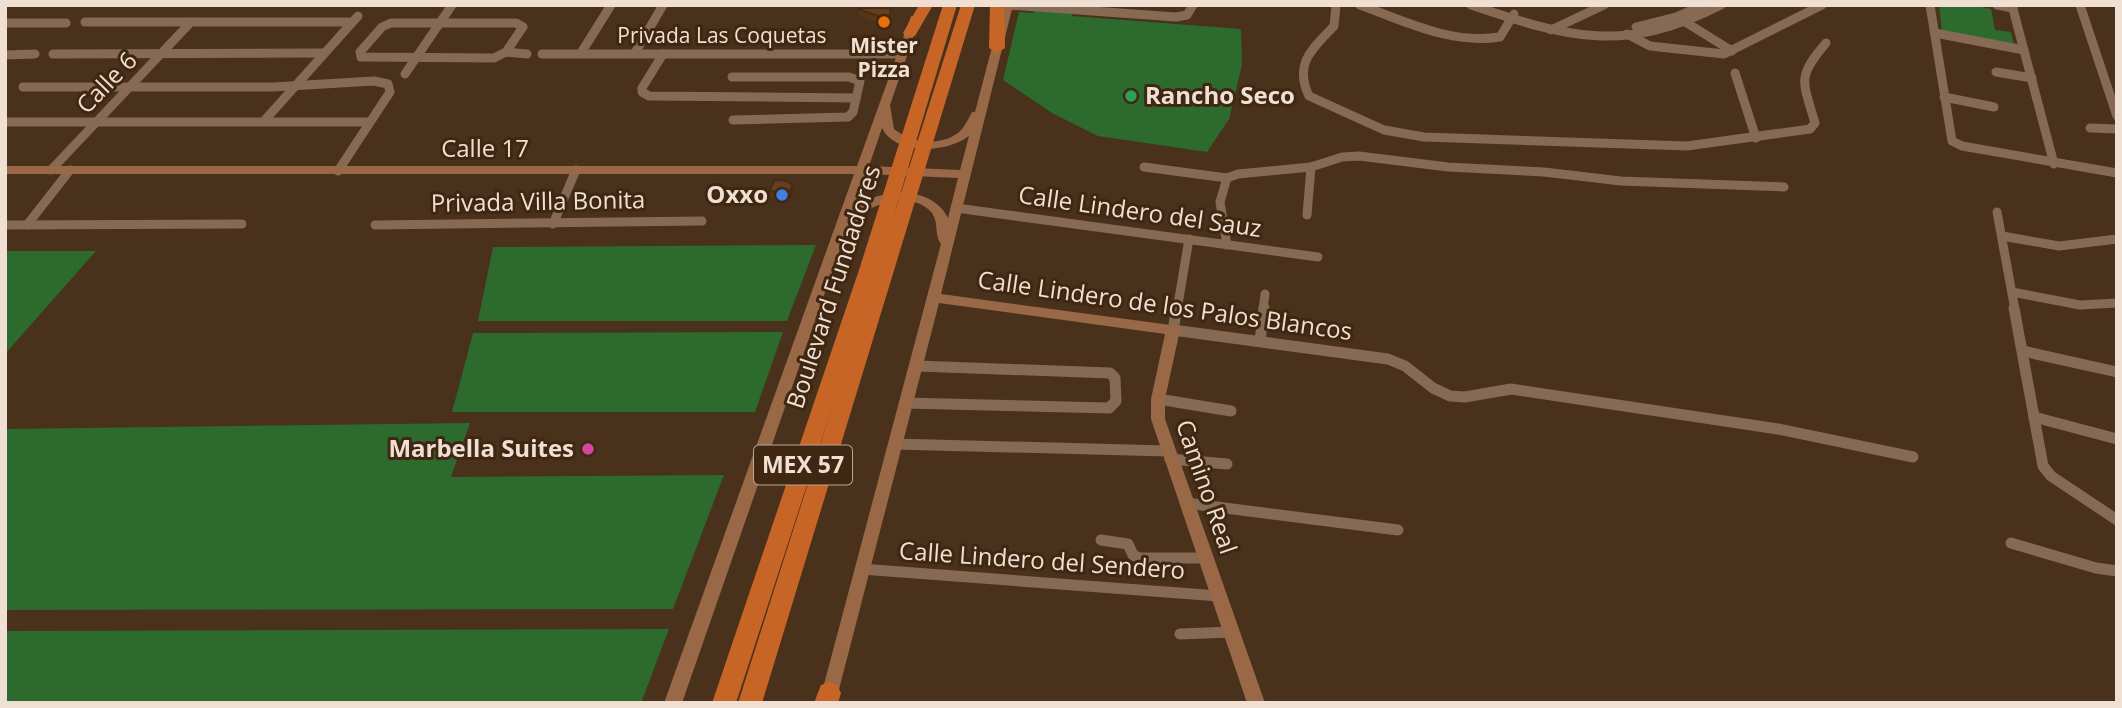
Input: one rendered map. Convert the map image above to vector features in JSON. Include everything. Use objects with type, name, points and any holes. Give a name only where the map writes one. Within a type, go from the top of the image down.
[{"type":"highway","points":[[906,43],[926,5]]},
{"type":"highway","name":"Boulevard Fundadores","points":[[750,703],[891,227],[950,5]]},
{"type":"highway","name":"Boulevard Fundadores","points":[[724,703],[968,5]]},
{"type":"highway","points":[[997,5],[997,48]]},
{"type":"main road","points":[[673,703],[919,5]]},
{"type":"main road","points":[[827,700],[935,298],[1008,5]]},
{"type":"main road","points":[[888,93],[888,130],[901,140],[915,143],[933,145],[964,135],[982,106]]},
{"type":"main road","name":"Calle 17","points":[[5,170],[860,170],[965,174]]},
{"type":"main road","points":[[828,262],[853,218],[862,208],[886,199],[902,198],[917,200],[938,211],[944,231],[944,263]]},
{"type":"main road","name":"Calle Lindero de los Palos Blancos","points":[[935,298],[1173,330]]},
{"type":"main road","name":"Camino Real","points":[[1173,330],[1158,399],[1158,419],[1256,703]]},
{"type":"street","points":[[405,74],[452,5]]},
{"type":"street","points":[[581,53],[611,5]]},
{"type":"street","points":[[635,53],[663,5]]},
{"type":"street","points":[[1008,5],[1175,17],[1186,15],[1193,5]]},
{"type":"street","points":[[1336,5],[1336,18],[1331,30],[1309,52],[1304,78],[1306,92],[1313,99],[1392,133],[1424,137],[1673,146],[1756,138],[1810,129],[1815,125],[1802,75],[1826,43]]},
{"type":"street","points":[[1360,5],[1437,32],[1488,38],[1500,37],[1513,16]]},
{"type":"street","points":[[1471,5],[1495,8],[1551,30],[1595,35],[1652,32],[1721,5]]},
{"type":"street","points":[[1551,30],[1604,5]]},
{"type":"street","points":[[1681,20],[1703,5]]},
{"type":"street","points":[[1930,5],[1950,139],[1962,146],[2117,173]]},
{"type":"street","points":[[1997,5],[2012,7],[2054,164]]},
{"type":"street","points":[[2080,5],[2117,116]]},
{"type":"street","points":[[1513,16],[1560,25],[1626,32],[1650,46],[1719,54],[1732,51],[1819,6]]},
{"type":"street","points":[[85,22],[355,19],[264,121]]},
{"type":"street","points":[[1681,20],[1732,51]]},
{"type":"street","name":"Calle 6","points":[[51,170],[191,22]]},
{"type":"street","points":[[506,52],[523,27],[520,24],[441,22],[386,24],[359,55],[363,58],[488,59],[506,52],[527,54]]},
{"type":"street","points":[[5,23],[66,23]]},
{"type":"street","points":[[1935,33],[2024,50]]},
{"type":"street","name":"Privada Las Coquetas","points":[[542,54],[663,54],[906,43]]},
{"type":"street","points":[[53,54],[324,53]]},
{"type":"street","points":[[5,55],[35,54]]},
{"type":"street","points":[[663,54],[642,88],[642,92],[649,96],[856,98]]},
{"type":"street","points":[[1996,72],[2032,78]]},
{"type":"street","points":[[1735,73],[1756,138]]},
{"type":"street","points":[[732,77],[855,77],[860,81],[851,115],[842,118],[733,120]]},
{"type":"street","points":[[23,87],[388,84],[390,92],[338,171]]},
{"type":"street","points":[[1944,97],[1994,107]]},
{"type":"street","points":[[5,122],[369,122]]},
{"type":"street","points":[[2090,128],[2117,129]]},
{"type":"street","points":[[1144,167],[1227,178],[1238,174],[1311,167],[1359,156],[1448,167],[1544,172],[1621,181],[1784,187]]},
{"type":"street","points":[[1307,215],[1311,167]]},
{"type":"street","points":[[27,225],[70,170]]},
{"type":"street","points":[[553,224],[576,170]]},
{"type":"street","points":[[1227,178],[1220,199],[1227,245]]},
{"type":"street","name":"Calle Lindero del Sauz","points":[[956,208],[1318,257]]},
{"type":"street","points":[[1997,212],[2042,462],[2047,471],[2117,520]]},
{"type":"street","name":"Privada Villa Bonita","points":[[375,225],[702,221]]},
{"type":"street","points":[[5,225],[242,224]]},
{"type":"street","points":[[2003,236],[2059,246],[2117,239]]},
{"type":"street","name":"Camino Real","points":[[1173,330],[1189,239]]},
{"type":"street","points":[[2012,292],[2080,305],[2117,303]]},
{"type":"street","points":[[1261,341],[1265,294]]},
{"type":"street","name":"Calle Lindero de los Palos Blancos","points":[[1173,330],[1388,359],[1406,365],[1440,392],[1457,397],[1494,389],[1519,390],[1778,429],[1913,457]]},
{"type":"street","points":[[2023,351],[2117,372]]},
{"type":"street","points":[[905,403],[1109,408],[1116,401],[1115,378],[1105,372],[917,366]]},
{"type":"street","points":[[1158,399],[1231,411]]},
{"type":"street","points":[[2034,418],[2117,439]]},
{"type":"street","points":[[894,444],[1169,455],[1227,464]]},
{"type":"street","points":[[1186,503],[1398,530]]},
{"type":"street","points":[[1101,540],[1128,544],[1133,555],[1139,558],[1206,558]]},
{"type":"street","points":[[2011,543],[2095,568],[2117,571]]},
{"type":"street","name":"Calle Lindero del Sendero","points":[[861,569],[1219,596]]},
{"type":"street","points":[[1180,634],[1232,632]]},
{"type":"green space","points":[[1939,5],[1973,5],[1991,9],[1995,30],[2011,32],[2014,45],[1942,32]]},
{"type":"green space","name":"Rancho Seco","points":[[1035,8],[1072,12],[1072,16],[1241,29],[1242,65],[1229,119],[1207,152],[1098,136],[1052,113],[1003,80],[1019,12],[1033,13]]},
{"type":"green space","points":[[816,245],[787,321],[478,321],[493,247]]},
{"type":"green space","points":[[5,251],[96,251],[5,354]]},
{"type":"green space","points":[[783,332],[755,412],[452,412],[473,333]]},
{"type":"green space","points":[[470,423],[451,477],[724,475],[673,609],[5,610],[5,429]]},
{"type":"green space","points":[[669,629],[641,703],[5,703],[5,631]]},
{"type":"building","points":[[891,8],[889,20],[858,9]]},
{"type":"building","points":[[775,180],[787,181],[792,185],[789,193],[769,191]]},
{"type":"place","name":"Mister Pizza","points":[[884,22]]},
{"type":"place","name":"Rancho Seco","points":[[1131,96]]},
{"type":"place","name":"Oxxo","points":[[782,195]]},
{"type":"place","name":"Marbella Suites","points":[[588,449]]}]
